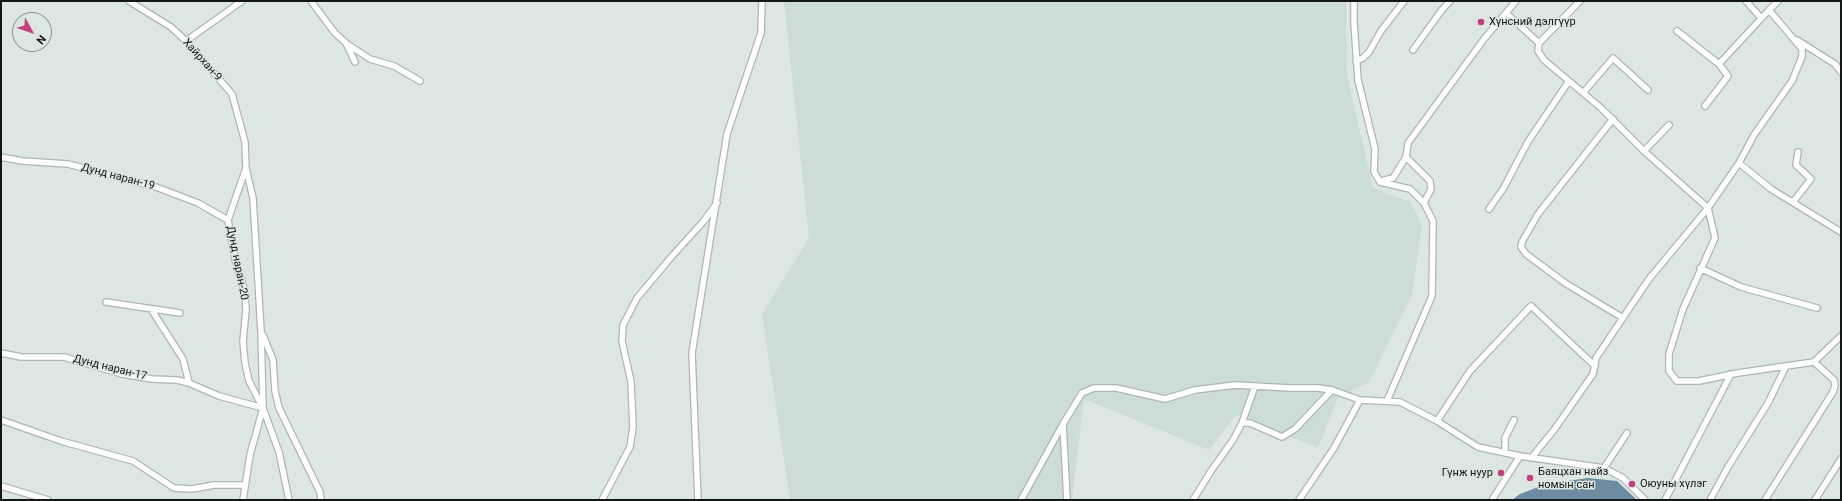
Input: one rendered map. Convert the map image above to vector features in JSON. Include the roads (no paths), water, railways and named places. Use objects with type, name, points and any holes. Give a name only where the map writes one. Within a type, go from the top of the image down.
[{"type":"street","name":"Хайрхан-9","points":[[129,1],[171,28],[186,41],[232,94],[245,142]]},
{"type":"street","points":[[186,41],[242,1]]},
{"type":"street","points":[[311,1],[335,34],[347,44],[370,59],[394,66],[420,81]]},
{"type":"street","points":[[698,500],[692,353],[718,201],[727,134],[761,34],[762,1]]},
{"type":"street","points":[[1354,1],[1358,80],[1375,150],[1374,172],[1380,182],[1410,189],[1424,203],[1433,221],[1432,296],[1387,401]]},
{"type":"street","points":[[1356,61],[1363,58],[1369,52],[1381,31],[1404,1]]},
{"type":"street","points":[[1413,50],[1450,1]]},
{"type":"street","points":[[1380,182],[1393,178],[1406,157],[1408,143],[1484,39],[1516,1]]},
{"type":"street","points":[[1580,1],[1538,43],[1538,51],[1544,60],[1613,120],[1644,151],[1708,208],[1715,238],[1700,268],[1678,324],[1669,354],[1669,371],[1677,382],[1699,382],[1731,374],[1814,362],[1841,336]]},
{"type":"street","points":[[1746,1],[1761,18]]},
{"type":"street","points":[[1719,64],[1778,1]]},
{"type":"street","points":[[1532,457],[1554,430],[1594,374],[1596,358],[1649,279],[1708,208],[1739,163],[1754,135],[1792,81],[1802,57],[1802,49],[1769,10]]},
{"type":"street","points":[[1506,13],[1538,43]]},
{"type":"street","points":[[1677,31],[1719,64],[1728,76],[1705,106]]},
{"type":"street","points":[[1795,39],[1836,64],[1841,72]]},
{"type":"street","points":[[347,44],[355,62]]},
{"type":"street","points":[[1583,93],[1613,58],[1648,90]]},
{"type":"street","points":[[1489,210],[1503,189],[1529,140],[1569,81]]},
{"type":"street","points":[[1613,120],[1538,214],[1522,242],[1521,247],[1526,254],[1565,283],[1623,318]]},
{"type":"street","points":[[1644,151],[1669,125]]},
{"type":"street","name":"Дунд наран-20","points":[[245,142],[246,168],[228,220],[235,259],[245,292],[246,310],[242,341],[249,381],[263,408],[279,452],[289,500]]},
{"type":"street","points":[[1793,202],[1811,179],[1796,165],[1798,152]]},
{"type":"street","name":"Дунд наран-19","points":[[1,157],[22,161],[68,164],[142,184],[198,203],[228,220]]},
{"type":"street","points":[[1406,157],[1430,181],[1431,189],[1424,203]]},
{"type":"street","points":[[1739,163],[1772,189],[1841,232]]},
{"type":"street","points":[[243,500],[244,485],[250,455],[263,408],[261,331],[253,198],[246,168]]},
{"type":"street","points":[[602,500],[630,447],[633,427],[631,382],[622,341],[623,325],[637,298],[703,222],[718,201]]},
{"type":"street","points":[[1700,268],[1741,287],[1817,308]]},
{"type":"street","points":[[106,302],[180,313]]},
{"type":"street","points":[[1437,421],[1470,371],[1531,306],[1595,366]]},
{"type":"street","points":[[151,309],[183,359],[189,383]]},
{"type":"street","points":[[261,331],[273,360],[275,391],[278,408],[320,492],[321,500]]},
{"type":"street","name":"Дунд наран-17","points":[[1,353],[21,357],[64,357],[122,374],[152,379],[177,380],[189,383],[219,396],[263,408]]},
{"type":"street","points":[[1765,500],[1833,392],[1835,385],[1834,380],[1814,362]]},
{"type":"street","points":[[1710,500],[1728,467],[1768,403],[1786,366]]},
{"type":"street","points":[[1665,500],[1731,374]]},
{"type":"street","points":[[1021,500],[1082,393],[1094,388],[1116,388],[1165,399],[1195,390],[1235,385],[1332,390],[1360,400],[1400,402],[1437,421],[1478,447],[1520,456],[1604,468],[1624,478],[1645,500]]},
{"type":"street","points":[[1193,500],[1233,440],[1242,423],[1255,386]]},
{"type":"street","points":[[1242,423],[1250,423],[1282,437],[1295,429],[1332,390]]},
{"type":"street","points":[[1299,500],[1334,448],[1360,400]]},
{"type":"street","points":[[1067,500],[1063,424],[1072,403]]},
{"type":"street","points":[[1,420],[61,440],[133,461],[174,488],[192,489],[214,485],[244,485]]},
{"type":"street","points":[[1505,453],[1505,438],[1514,420]]},
{"type":"street","points":[[1604,468],[1627,433]]},
{"type":"street","points":[[1492,500],[1520,456]]},
{"type":"street","points":[[1815,500],[1841,458]]},
{"type":"street","points":[[1,486],[48,500]]},
{"type":"water","points":[[1588,478],[1617,481],[1637,500],[1512,500],[1520,494],[1546,484]]},
{"type":"place","name":"Хүнсний дэлгүүр","points":[[1481,22]]},
{"type":"place","name":"Гүнж нуур","points":[[1501,473]]},
{"type":"place","name":"Баяцхан найз номын сан","points":[[1530,478]]},
{"type":"place","name":"Оюуны хүлэг","points":[[1632,484]]}]
